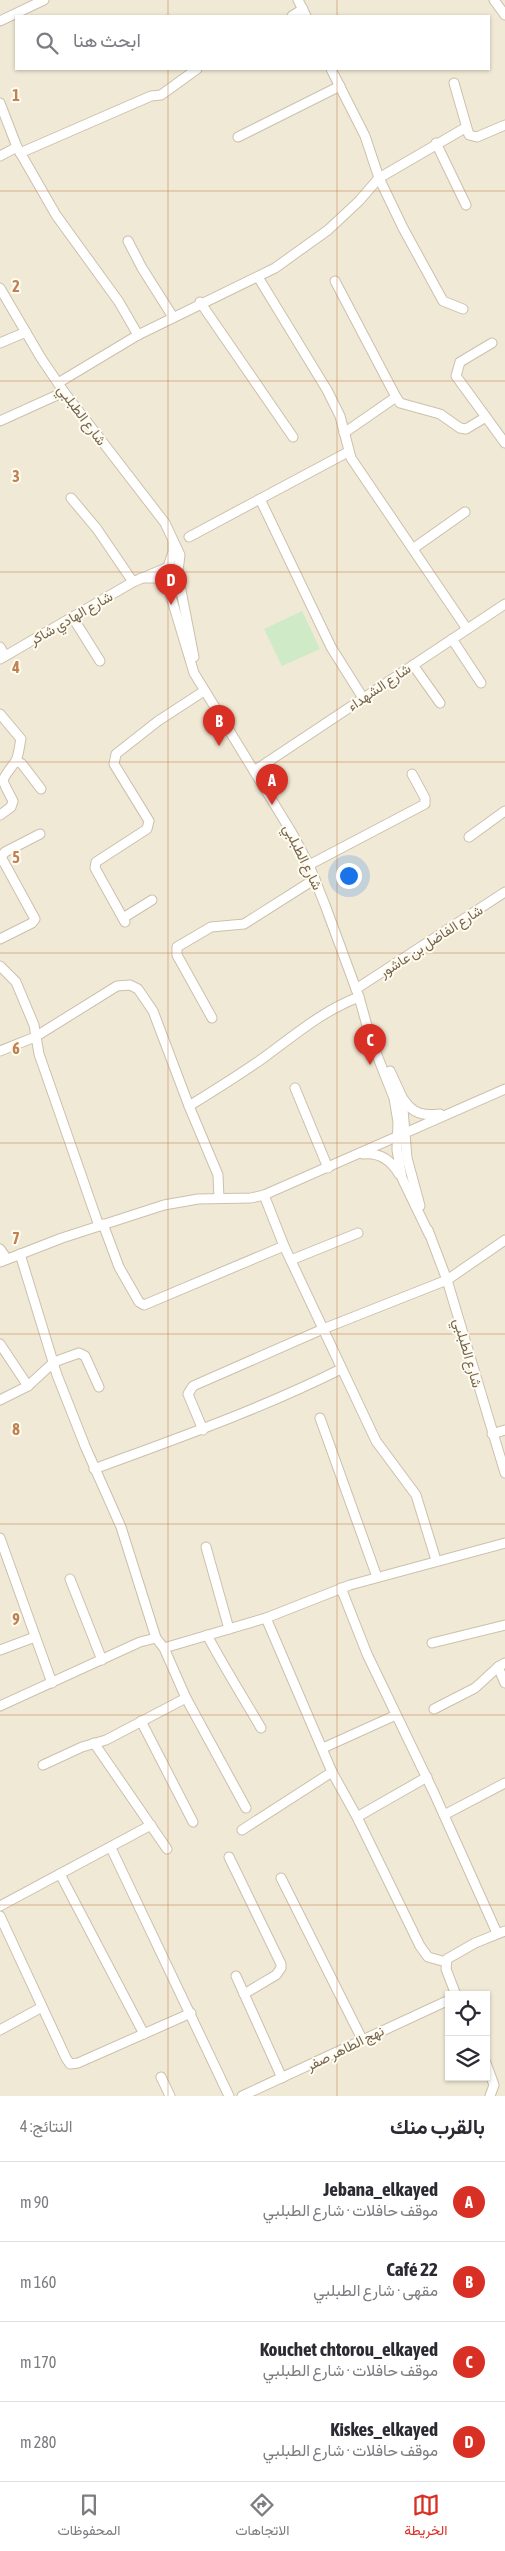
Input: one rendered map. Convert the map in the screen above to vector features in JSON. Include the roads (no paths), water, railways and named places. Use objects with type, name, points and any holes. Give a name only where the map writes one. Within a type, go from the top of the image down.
[{"type":"street","points":[[0,22],[44,0]]},
{"type":"street","points":[[298,0],[304,13]]},
{"type":"street","points":[[494,0],[505,15]]},
{"type":"street","points":[[0,156],[152,96],[161,95],[196,70]]},
{"type":"street","points":[[332,70],[365,136],[379,178],[403,228],[443,301],[462,308]]},
{"type":"street","points":[[454,83],[465,128],[469,135],[476,137],[505,125]]},
{"type":"street","points":[[238,137],[340,86]]},
{"type":"street","points":[[0,103],[18,150],[63,227],[119,302],[138,335]]},
{"type":"street","points":[[58,383],[138,335],[200,302],[258,277],[317,239],[359,202],[379,178],[436,143],[465,128]]},
{"type":"street","points":[[436,143],[466,205]]},
{"type":"street","points":[[128,242],[173,317]]},
{"type":"street","points":[[258,277],[340,416],[348,452],[467,629]]},
{"type":"street","points":[[335,281],[400,403],[440,414],[460,428],[466,429],[486,417]]},
{"type":"street","name":"شارع الطبلبي","points":[[0,288],[64,392],[173,537],[180,555],[178,573],[192,653],[203,689]]},
{"type":"street","points":[[200,302],[293,437]]},
{"type":"street","points":[[0,343],[26,332]]},
{"type":"street","points":[[492,343],[460,362],[456,371],[458,380],[505,443]]},
{"type":"street","points":[[0,421],[64,392]]},
{"type":"street","points":[[344,432],[396,397]]},
{"type":"street","points":[[189,537],[348,452]]},
{"type":"street","points":[[71,498],[137,580],[165,579],[172,581],[178,573],[174,567],[167,567]]},
{"type":"street","points":[[260,499],[331,647],[364,698]]},
{"type":"street","points":[[414,548],[464,512]]},
{"type":"street","points":[[165,579],[163,573],[173,552],[173,537]]},
{"type":"street","name":"شارع الهادي شاكر","points":[[2,658],[137,580],[167,567]]},
{"type":"street","name":"شارع الطبلبي","points":[[165,579],[188,658],[203,689],[254,771],[309,865],[315,879],[358,993],[371,1040],[394,1098],[408,1168],[429,1234],[447,1280],[505,1472]]},
{"type":"street","name":"شارع الشهداء","points":[[254,771],[467,629],[503,609]]},
{"type":"street","points":[[72,618],[100,661]]},
{"type":"street","points":[[452,639],[481,683]]},
{"type":"street","points":[[0,647],[2,658]]},
{"type":"street","points":[[413,665],[440,704]]},
{"type":"street","points":[[152,900],[124,920],[95,868],[96,862],[146,829],[149,820],[114,764],[116,754],[203,689]]},
{"type":"street","points":[[0,714],[20,739],[16,761],[1,776],[0,782],[12,801],[11,807],[0,815]]},
{"type":"street","points":[[16,761],[22,764],[41,789]]},
{"type":"street","points":[[309,865],[425,804],[425,798],[412,774]]},
{"type":"street","points":[[469,837],[505,812]]},
{"type":"street","points":[[0,939],[32,923],[35,919],[1,856],[5,852],[40,834]]},
{"type":"street","points":[[212,1018],[177,955],[177,947],[211,927],[244,924],[315,879]]},
{"type":"street","name":"شارع الفاضل بن عاشور","points":[[189,1106],[228,1082],[301,1029],[358,993],[505,892]]},
{"type":"street","points":[[0,966],[16,982],[34,1025],[35,1037],[101,1225],[119,1267],[139,1302],[144,1305],[284,1246]]},
{"type":"street","points":[[0,1051],[35,1037],[117,986],[130,985],[145,997],[153,1010],[189,1106],[218,1175],[219,1198]]},
{"type":"street","name":"شارع الطبلبي","points":[[365,1014],[400,1093],[402,1134],[397,1150],[402,1178],[429,1234]]},
{"type":"street","points":[[295,1088],[328,1168]]},
{"type":"street","points":[[0,1250],[4,1261],[101,1225],[164,1205],[198,1199],[251,1198],[264,1195],[505,1089]]},
{"type":"street","points":[[400,1093],[414,1111],[430,1115],[448,1113]]},
{"type":"street","points":[[356,1156],[369,1153],[385,1158],[394,1166],[402,1178]]},
{"type":"street","points":[[264,1195],[284,1246],[379,1447],[416,1495],[436,1560]]},
{"type":"street","points":[[291,1260],[358,1233]]},
{"type":"street","points":[[203,1430],[189,1399],[188,1392],[191,1387],[323,1329],[447,1280],[505,1240]]},
{"type":"street","points":[[20,1254],[54,1362],[94,1469],[121,1528],[156,1638],[164,1648],[186,1698],[246,1808]]},
{"type":"street","points":[[0,1344],[28,1386]]},
{"type":"street","points":[[0,1400],[28,1386],[54,1362],[83,1354],[99,1386]]},
{"type":"street","points":[[94,1469],[203,1430],[308,1386],[341,1369]]},
{"type":"street","points":[[320,1418],[377,1577]]},
{"type":"street","points":[[492,1434],[505,1430]]},
{"type":"street","points":[[0,1538],[52,1683]]},
{"type":"street","points":[[164,1648],[266,1618],[341,1588],[436,1560],[505,1543]]},
{"type":"street","points":[[206,1547],[229,1629]]},
{"type":"street","points":[[70,1579],[102,1660]]},
{"type":"street","points":[[341,1588],[367,1654],[444,1815],[503,1932],[459,1952],[446,1962]]},
{"type":"street","points":[[266,1618],[332,1772],[357,1817],[424,1954],[433,1959],[446,1962]]},
{"type":"street","points":[[432,1643],[505,1625]]},
{"type":"street","points":[[207,1635],[229,1676],[241,1692],[261,1728]]},
{"type":"street","points":[[0,1650],[35,1637]]},
{"type":"street","points":[[0,1706],[140,1642],[156,1638]]},
{"type":"street","points":[[502,1665],[505,1683]]},
{"type":"street","points":[[434,1709],[475,1688],[502,1665]]},
{"type":"street","points":[[43,1766],[94,1743],[106,1740],[186,1698]]},
{"type":"street","points":[[322,1748],[396,1715]]},
{"type":"street","points":[[141,1721],[193,1822]]},
{"type":"street","points":[[94,1743],[167,1849]]},
{"type":"street","points":[[242,1830],[332,1772]]},
{"type":"street","points":[[357,1817],[426,1777]]},
{"type":"street","points":[[444,1815],[505,1783]]},
{"type":"street","points":[[0,1906],[15,1896],[111,1848],[151,1825]]},
{"type":"street","points":[[111,1848],[229,2096]]},
{"type":"street","points":[[229,1858],[281,1968],[276,1975],[244,1994]]},
{"type":"street","points":[[60,1874],[144,2034]]},
{"type":"street","points":[[280,1878],[362,2039]]},
{"type":"street","points":[[0,1916],[70,2064],[78,2063],[190,2013]]},
{"type":"street","points":[[446,1962],[446,1969],[454,1991]]},
{"type":"street","points":[[236,1976],[282,2078]]},
{"type":"street","name":"نهج الطاهر صفر","points":[[242,2096],[445,2002]]},
{"type":"street","points":[[0,2030],[42,2008]]},
{"type":"street","points":[[490,2074],[494,2085],[490,2096]]},
{"type":"street","points":[[161,2077],[170,2096]]},
{"type":"place","name":"Kiskes_elkayed","points":[[171,605]]},
{"type":"place","name":"Café 22","points":[[219,746]]},
{"type":"place","name":"Jebana_elkayed","points":[[272,805]]},
{"type":"place","name":"Kouchet chtorou_elkayed","points":[[370,1065]]}]
